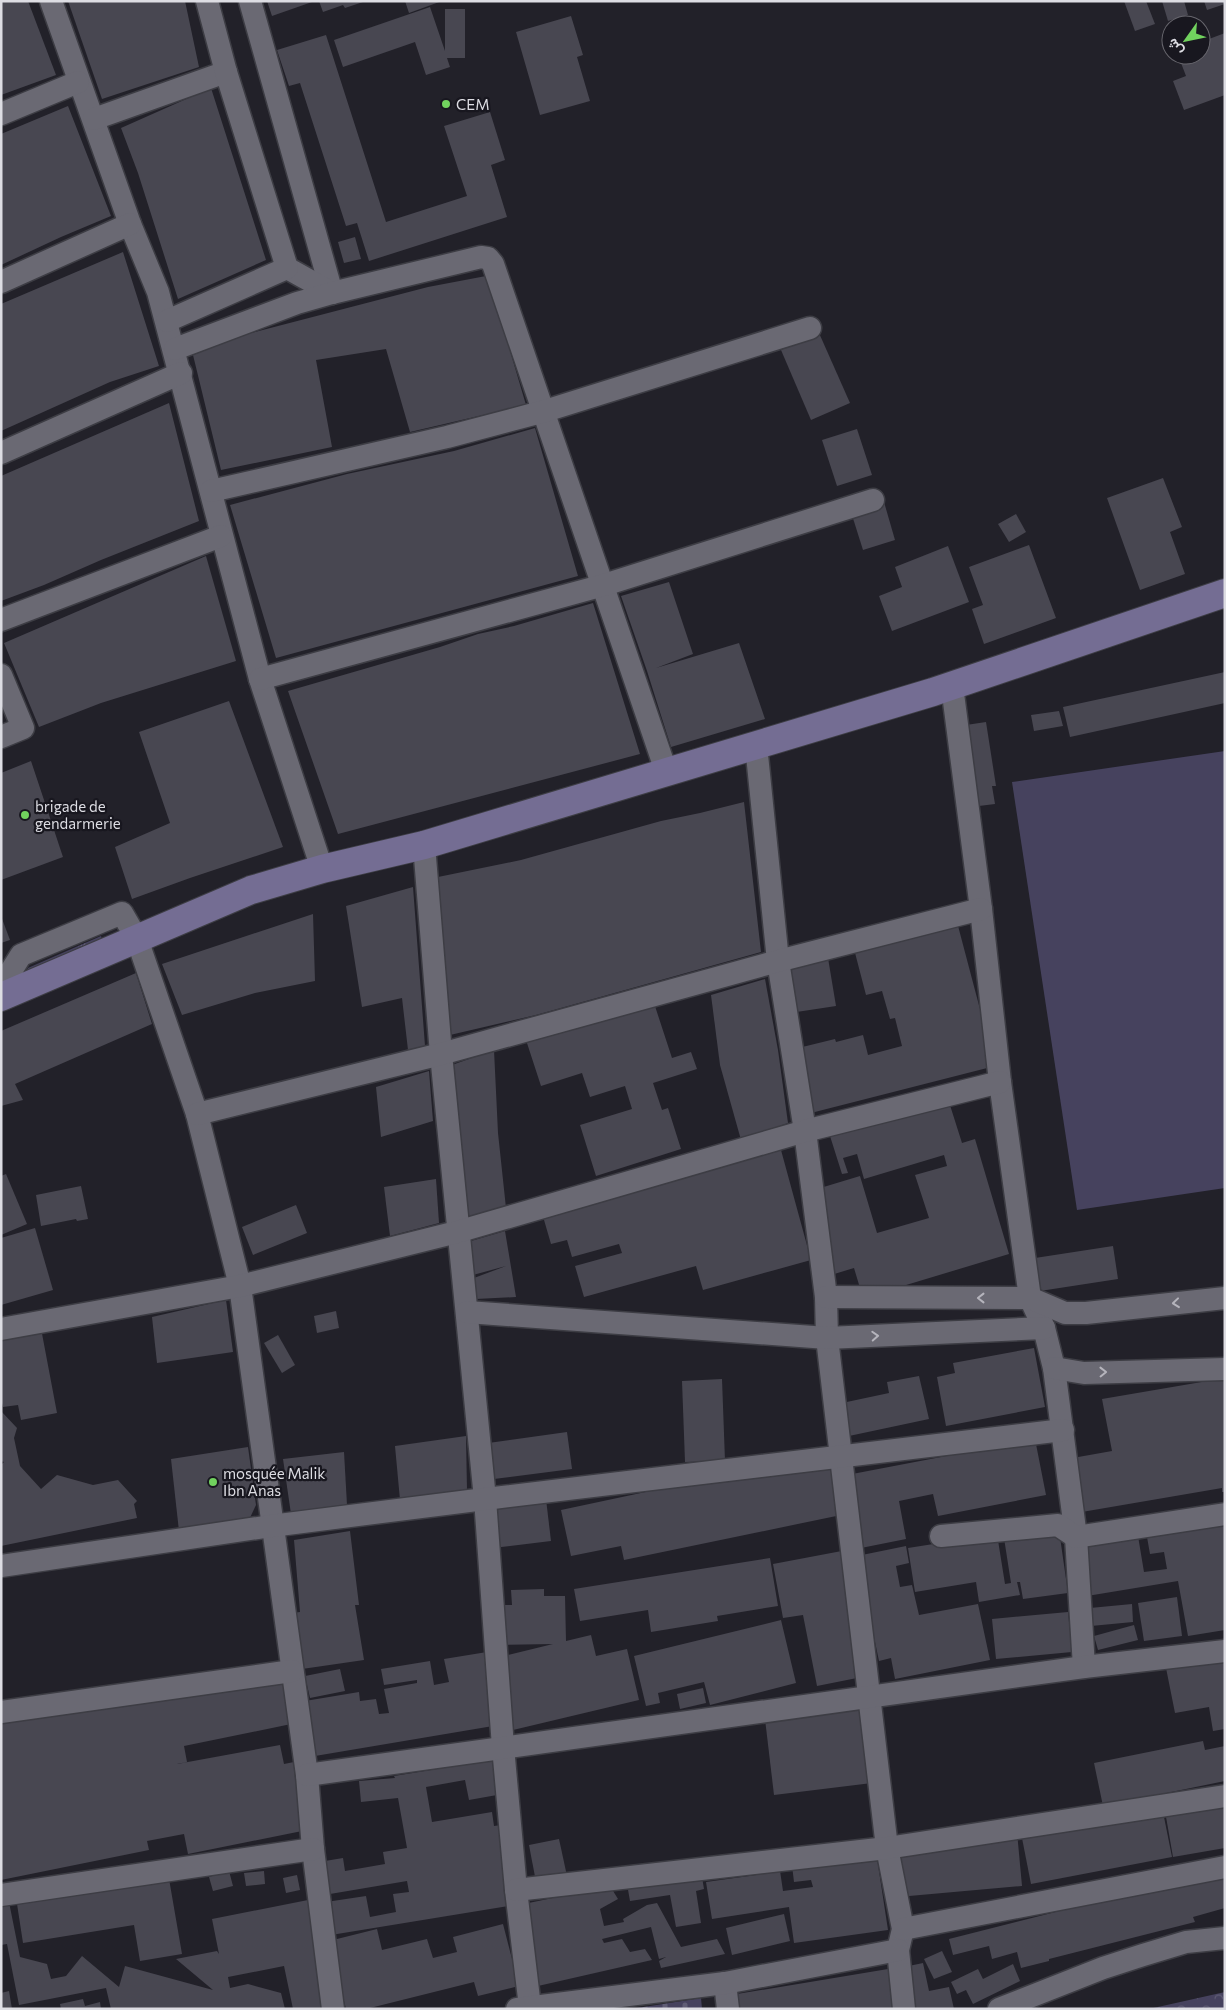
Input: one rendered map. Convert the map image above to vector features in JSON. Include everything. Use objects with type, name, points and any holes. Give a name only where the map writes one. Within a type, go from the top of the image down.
[{"type":"main road","points":[[1,997],[251,890],[322,869],[424,845],[952,686],[1225,593]]},
{"type":"street","points":[[51,1],[78,82],[94,119],[130,224],[158,292],[175,349],[221,536],[260,679],[322,869]]},
{"type":"street","points":[[207,1],[226,72],[287,268],[332,292]]},
{"type":"street","points":[[250,1],[332,292]]},
{"type":"street","points":[[94,119],[226,72]]},
{"type":"street","points":[[1,114],[78,82]]},
{"type":"street","points":[[1,282],[130,224]]},
{"type":"street","points":[[175,349],[297,303],[332,292],[481,257],[488,258],[493,264],[666,771]]},
{"type":"street","points":[[167,321],[287,268]]},
{"type":"street","points":[[211,492],[448,437],[544,411],[810,328]]},
{"type":"street","points":[[1,453],[181,373]]},
{"type":"street","points":[[260,679],[604,585],[873,500]]},
{"type":"street","points":[[1,620],[221,536]]},
{"type":"street","points":[[1,675],[23,728],[1,737]]},
{"type":"street","points":[[952,686],[982,909],[1000,1082],[1030,1298],[1044,1328],[1054,1368],[1063,1430],[1076,1537],[1084,1667]]},
{"type":"street","points":[[756,745],[778,962],[805,1131],[826,1297],[826,1338],[842,1455],[887,1848],[900,1940],[904,2009]]},
{"type":"street","points":[[424,845],[457,1232],[467,1312],[485,1498],[502,1747],[516,1890],[524,2008],[725,1984],[900,1940],[1225,1867]]},
{"type":"street","points":[[197,1114],[441,1054],[778,962],[982,909]]},
{"type":"street","points":[[1,987],[22,955],[122,913],[137,939],[197,1114],[240,1286],[271,1526],[307,1775],[313,1849],[333,2009]]},
{"type":"street","points":[[1,1329],[240,1286],[457,1232],[805,1131],[1000,1082]]},
{"type":"street","points":[[826,1297],[1030,1298],[1065,1313],[1225,1298]]},
{"type":"street","points":[[467,1312],[826,1338],[1044,1328]]},
{"type":"street","points":[[1054,1368],[1084,1373],[1225,1369]]},
{"type":"street","points":[[1,1566],[271,1526],[485,1498],[1063,1430]]},
{"type":"street","points":[[941,1536],[1058,1525],[1076,1537],[1225,1514]]},
{"type":"street","points":[[307,1775],[1084,1667],[1225,1651]]},
{"type":"street","points":[[1,1712],[292,1671]]},
{"type":"street","points":[[516,1890],[887,1848],[1225,1796]]},
{"type":"street","points":[[1,1895],[313,1849]]},
{"type":"street","points":[[999,2009],[1103,1968],[1142,1955],[1186,1942],[1225,1938]]},
{"type":"street","points":[[725,1984],[728,2009]]},
{"type":"green space","points":[[1225,751],[1225,1188],[1077,1210],[1012,782]]},
{"type":"green space","points":[[101,936],[102,940],[26,973],[28,968]]},
{"type":"green space","points":[[1225,1992],[1225,2009],[1149,2009]]},
{"type":"green space","points":[[701,1998],[702,2009],[631,2009]]},
{"type":"building","points":[[1,1],[28,1],[56,75],[1,95]]},
{"type":"building","points":[[68,1],[185,1],[199,67],[102,99]]},
{"type":"building","points":[[267,1],[312,1],[312,2],[272,16]]},
{"type":"building","points":[[319,1],[363,2],[345,8],[343,5],[323,12]]},
{"type":"building","points":[[405,1],[442,1],[409,13]]},
{"type":"building","points":[[1124,1],[1146,1],[1155,24],[1135,31]]},
{"type":"building","points":[[1162,1],[1184,1],[1188,15],[1166,15]]},
{"type":"building","points":[[1204,1],[1225,1],[1225,4],[1207,10]]},
{"type":"building","points":[[430,7],[445,51],[445,9],[465,9],[465,58],[447,58],[450,67],[426,75],[415,42],[343,67],[334,40]]},
{"type":"building","points":[[571,16],[583,55],[577,57],[590,101],[540,115],[516,32]]},
{"type":"building","points":[[1225,33],[1225,95],[1184,110],[1173,81],[1186,76],[1182,65],[1211,65],[1211,38]]},
{"type":"building","points":[[326,35],[386,222],[467,196],[444,126],[490,112],[505,160],[491,165],[507,217],[369,261],[357,223],[346,226],[300,83],[289,86],[277,50]]},
{"type":"building","points":[[211,88],[266,260],[178,299],[138,173],[121,128]]},
{"type":"building","points":[[68,106],[111,216],[1,265],[1,134]]},
{"type":"building","points":[[355,237],[361,259],[344,263],[338,242]]},
{"type":"building","points":[[123,252],[159,366],[110,382],[1,431],[1,304]]},
{"type":"building","points":[[486,276],[526,405],[410,432],[386,349],[316,360],[332,447],[221,470],[193,355],[243,335],[428,287]]},
{"type":"building","points":[[819,333],[850,403],[811,420],[781,350]]},
{"type":"building","points":[[169,403],[199,521],[1,601],[1,476]]},
{"type":"building","points":[[535,428],[578,576],[276,658],[230,505],[347,474],[454,451]]},
{"type":"building","points":[[857,429],[872,475],[837,486],[822,440]]},
{"type":"building","points":[[1163,478],[1182,527],[1170,532],[1185,574],[1140,590],[1107,498]]},
{"type":"building","points":[[884,502],[895,540],[863,550],[851,512]]},
{"type":"building","points":[[1016,514],[1026,532],[1009,542],[998,524]]},
{"type":"building","points":[[1029,545],[1056,618],[984,644],[972,609],[983,605],[969,567]]},
{"type":"building","points":[[948,546],[969,602],[892,631],[879,596],[902,587],[895,567]]},
{"type":"building","points":[[206,556],[236,661],[101,703],[39,727],[4,643]]},
{"type":"building","points":[[669,582],[693,654],[656,668],[739,643],[765,719],[671,747],[621,596]]},
{"type":"building","points":[[593,603],[640,754],[338,834],[288,691],[440,647],[478,634],[514,626]]},
{"type":"building","points":[[1225,672],[1225,703],[1070,737],[1063,707]]},
{"type":"building","points":[[229,701],[283,847],[132,899],[115,847],[170,823],[139,732]]},
{"type":"building","points":[[1059,711],[1063,726],[1034,731],[1031,715]]},
{"type":"building","points":[[986,722],[996,786],[992,786],[995,804],[979,806],[966,725]]},
{"type":"building","name":"brigade de gendarmerie","points":[[31,761],[63,857],[1,880],[1,773]]},
{"type":"building","points":[[744,802],[761,952],[536,1015],[450,1035],[438,877],[521,860],[661,821]]},
{"type":"building","points":[[413,887],[425,1046],[408,1050],[402,998],[362,1007],[346,906]]},
{"type":"building","points":[[313,914],[315,981],[255,993],[182,1015],[162,964]]},
{"type":"building","points":[[1,916],[10,940],[1,943]]},
{"type":"building","points":[[957,922],[995,1066],[807,1114],[790,1050],[835,1039],[836,1042],[863,1035],[868,1055],[902,1046],[895,1018],[890,1019],[882,991],[866,995],[854,949]]},
{"type":"building","points":[[828,958],[836,1006],[790,1013],[782,966]]},
{"type":"building","points":[[136,973],[152,1024],[15,1084],[23,1100],[1,1106],[1,1031]]},
{"type":"building","points":[[765,979],[778,1050],[788,1123],[741,1140],[720,1065],[711,995]]},
{"type":"building","points":[[653,1000],[672,1058],[691,1052],[697,1069],[653,1083],[662,1110],[668,1108],[681,1149],[596,1176],[580,1125],[632,1109],[625,1086],[590,1097],[582,1073],[541,1086],[526,1040]]},
{"type":"building","points":[[494,1050],[498,1133],[506,1208],[467,1218],[452,1065]]},
{"type":"building","points":[[429,1071],[433,1121],[381,1137],[376,1087]]},
{"type":"building","points":[[949,1102],[962,1143],[975,1139],[1009,1254],[863,1298],[854,1268],[831,1275],[807,1192],[860,1176],[877,1233],[929,1218],[915,1175],[947,1166],[944,1155],[864,1179],[857,1154],[843,1158],[848,1173],[842,1174],[830,1136]]},
{"type":"building","points":[[781,1150],[811,1260],[703,1290],[696,1266],[584,1297],[575,1266],[622,1253],[619,1244],[572,1257],[567,1240],[551,1244],[542,1213]]},
{"type":"building","points":[[6,1174],[27,1224],[1,1235],[1,1176]]},
{"type":"building","points":[[436,1179],[439,1223],[390,1236],[384,1187]]},
{"type":"building","points":[[81,1186],[88,1219],[77,1221],[76,1219],[41,1226],[36,1195]]},
{"type":"building","points":[[296,1205],[307,1233],[253,1255],[242,1227]]},
{"type":"building","points":[[35,1228],[53,1290],[1,1305],[1,1238]]},
{"type":"building","points":[[505,1231],[516,1297],[476,1299],[474,1278],[506,1266],[473,1275],[471,1241]]},
{"type":"building","points":[[1113,1246],[1118,1279],[1040,1291],[1035,1258]]},
{"type":"building","points":[[226,1300],[233,1352],[157,1363],[152,1317]]},
{"type":"building","points":[[336,1311],[339,1328],[317,1333],[314,1316]]},
{"type":"building","points":[[40,1323],[57,1413],[21,1420],[18,1405],[3,1407],[1,1399],[1,1331]]},
{"type":"building","points":[[278,1335],[295,1365],[282,1373],[264,1343]]},
{"type":"building","points":[[1034,1348],[1045,1407],[946,1426],[937,1377],[955,1373],[953,1363]]},
{"type":"building","points":[[919,1376],[929,1419],[849,1436],[842,1403],[889,1393],[887,1382]]},
{"type":"building","points":[[1225,1378],[1225,1492],[1222,1492],[1222,1488],[1076,1513],[1067,1459],[1112,1451],[1102,1399]]},
{"type":"building","points":[[722,1379],[725,1461],[685,1462],[682,1381]]},
{"type":"building","points":[[1,1411],[17,1428],[14,1438],[20,1466],[41,1489],[57,1475],[93,1485],[118,1480],[137,1501],[134,1504],[137,1518],[1,1546],[1,1465],[4,1462],[1,1461]]},
{"type":"building","points":[[567,1432],[572,1469],[486,1480],[481,1444]]},
{"type":"building","points":[[466,1436],[467,1491],[400,1500],[395,1446]]},
{"type":"building","points":[[1035,1439],[1046,1495],[938,1516],[933,1494],[899,1501],[906,1539],[861,1548],[847,1475]]},
{"type":"building","name":"mosquée Malik Ibn Anas","points":[[248,1447],[256,1505],[248,1522],[179,1531],[171,1459]]},
{"type":"building","points":[[344,1452],[347,1505],[291,1514],[283,1459]]},
{"type":"building","points":[[833,1452],[846,1514],[624,1560],[621,1546],[571,1556],[561,1510]]},
{"type":"building","points":[[546,1499],[551,1541],[493,1548],[487,1506]]},
{"type":"building","points":[[1225,1523],[1225,1630],[1188,1636],[1178,1581],[1081,1597],[1072,1547],[1138,1536],[1144,1572],[1167,1569],[1164,1552],[1150,1554],[1147,1537]]},
{"type":"building","points":[[1059,1530],[1068,1593],[1023,1599],[1020,1582],[1017,1582],[1020,1595],[979,1602],[976,1582],[915,1592],[908,1548],[997,1534],[1005,1584],[1011,1583],[1004,1538]]},
{"type":"building","points":[[350,1531],[359,1605],[355,1605],[364,1660],[302,1669],[293,1613],[300,1612],[294,1540]]},
{"type":"building","points":[[906,1546],[909,1563],[896,1566],[900,1587],[912,1585],[919,1615],[978,1604],[990,1660],[895,1679],[891,1658],[879,1661],[857,1556]]},
{"type":"building","points":[[847,1550],[872,1675],[817,1686],[803,1615],[783,1618],[773,1564]]},
{"type":"building","points":[[770,1558],[778,1606],[717,1616],[718,1621],[651,1632],[648,1610],[580,1621],[574,1589]]},
{"type":"building","points":[[544,1589],[544,1596],[565,1596],[566,1641],[591,1635],[596,1656],[627,1649],[639,1700],[513,1730],[496,1658],[553,1644],[500,1645],[499,1605],[512,1605],[511,1590]]},
{"type":"building","points":[[1177,1597],[1182,1636],[1144,1641],[1138,1603]]},
{"type":"building","points":[[1132,1604],[1133,1622],[1091,1626],[1090,1608]]},
{"type":"building","points":[[1068,1612],[1072,1652],[996,1659],[992,1619]]},
{"type":"building","points":[[781,1620],[796,1683],[710,1705],[704,1682],[658,1693],[660,1703],[646,1706],[634,1656]]},
{"type":"building","points":[[1134,1625],[1138,1640],[1098,1650],[1094,1636]]},
{"type":"building","points":[[487,1652],[499,1725],[315,1756],[305,1701],[359,1692],[360,1701],[376,1699],[379,1714],[389,1713],[384,1689],[417,1683],[417,1680],[384,1685],[381,1669],[430,1661],[434,1685],[449,1682],[444,1659]]},
{"type":"building","points":[[1225,1657],[1225,1729],[1213,1731],[1209,1707],[1175,1713],[1166,1668]]},
{"type":"building","points":[[284,1665],[296,1723],[184,1746],[187,1762],[177,1764],[280,1745],[284,1764],[299,1761],[312,1829],[188,1854],[184,1834],[147,1841],[149,1850],[1,1880],[1,1722]]},
{"type":"building","points":[[340,1669],[345,1691],[310,1698],[305,1676]]},
{"type":"building","points":[[703,1688],[706,1703],[680,1709],[677,1694]]},
{"type":"building","points":[[863,1707],[872,1783],[774,1795],[765,1719]]},
{"type":"building","points":[[1203,1741],[1205,1750],[1225,1746],[1225,1781],[1103,1806],[1094,1763]]},
{"type":"building","points":[[492,1760],[497,1795],[469,1800],[465,1780],[426,1787],[432,1822],[492,1812],[494,1826],[501,1825],[515,1905],[331,1935],[326,1902],[366,1896],[370,1917],[396,1912],[393,1894],[409,1892],[407,1881],[330,1894],[325,1861],[343,1858],[345,1871],[385,1864],[383,1852],[407,1848],[398,1798],[361,1802],[359,1781],[395,1778],[394,1776]]},
{"type":"building","points":[[1225,1801],[1225,1848],[1173,1857],[1165,1811]]},
{"type":"building","points":[[1162,1807],[1172,1857],[1031,1884],[1021,1833]]},
{"type":"building","points":[[1017,1832],[1022,1886],[898,1897],[893,1848]]},
{"type":"building","points":[[559,1839],[567,1876],[536,1882],[529,1845]]},
{"type":"building","points":[[875,1845],[888,1930],[794,1943],[789,1907],[712,1919],[706,1882],[756,1875],[755,1868],[779,1864],[783,1891],[813,1887],[811,1880],[794,1882],[791,1857]]},
{"type":"building","points":[[1225,1869],[1225,1908],[1193,1917],[1195,1922],[1049,1959],[1049,1961],[1021,1968],[1017,1952],[992,1959],[989,1946],[953,1955],[949,1939]]},
{"type":"building","points":[[229,1871],[233,1886],[213,1891],[209,1877]]},
{"type":"building","points":[[264,1871],[265,1884],[246,1886],[244,1873]]},
{"type":"building","points":[[701,1871],[704,1889],[696,1891],[701,1923],[676,1927],[670,1895],[630,1901],[627,1884]]},
{"type":"building","points":[[168,1873],[182,1954],[140,1961],[134,1925],[23,1943],[17,1904]]},
{"type":"building","points":[[297,1875],[300,1890],[286,1893],[283,1878]]},
{"type":"building","points":[[610,1886],[618,1899],[600,1909],[604,1926],[624,1922],[623,1919],[647,1905],[657,1903],[681,1947],[717,1939],[725,1954],[661,1968],[659,1961],[666,1957],[659,1959],[651,1927],[602,1939],[604,1943],[622,1939],[630,1952],[645,1949],[652,1960],[538,1986],[519,1905]]},
{"type":"building","points":[[313,1899],[335,2009],[293,2009],[284,1966],[228,1977],[230,1988],[248,1984],[281,1993],[285,2009],[111,2009],[106,1988],[19,2005],[7,1944],[1,1945],[1,1904],[9,1902],[20,1957],[47,1964],[51,1979],[66,1976],[82,1956],[119,1987],[125,1966],[213,1990],[176,1959],[217,1951],[219,1954],[212,1919]]},
{"type":"building","points":[[784,1914],[790,1941],[732,1955],[726,1928]]},
{"type":"building","points":[[503,1924],[519,1986],[478,1996],[474,1982],[366,2009],[346,2009],[329,1941],[377,1929],[382,1950],[427,1939],[433,1958],[457,1952],[453,1937]]},
{"type":"building","points":[[942,1951],[952,1972],[934,1979],[924,1959]]},
{"type":"building","points":[[923,1963],[929,1991],[949,1987],[954,2009],[913,2009],[904,1967]]},
{"type":"building","points":[[1013,1964],[1020,1981],[973,2004],[966,1990],[957,1994],[951,1982],[978,1969],[983,1979]]},
{"type":"building","points":[[888,1969],[895,2009],[721,2009],[719,1997]]},
{"type":"building","points":[[9,1991],[12,2009],[1,2009],[1,1993]]},
{"type":"building","points":[[83,1999],[85,2006],[100,2002],[101,2009],[61,2009],[60,2004]]},
{"type":"place","name":"CEM","points":[[446,104]]},
{"type":"place","name":"brigade de gendarmerie","points":[[25,815]]},
{"type":"place","name":"mosquée Malik Ibn Anas","points":[[213,1482]]}]
